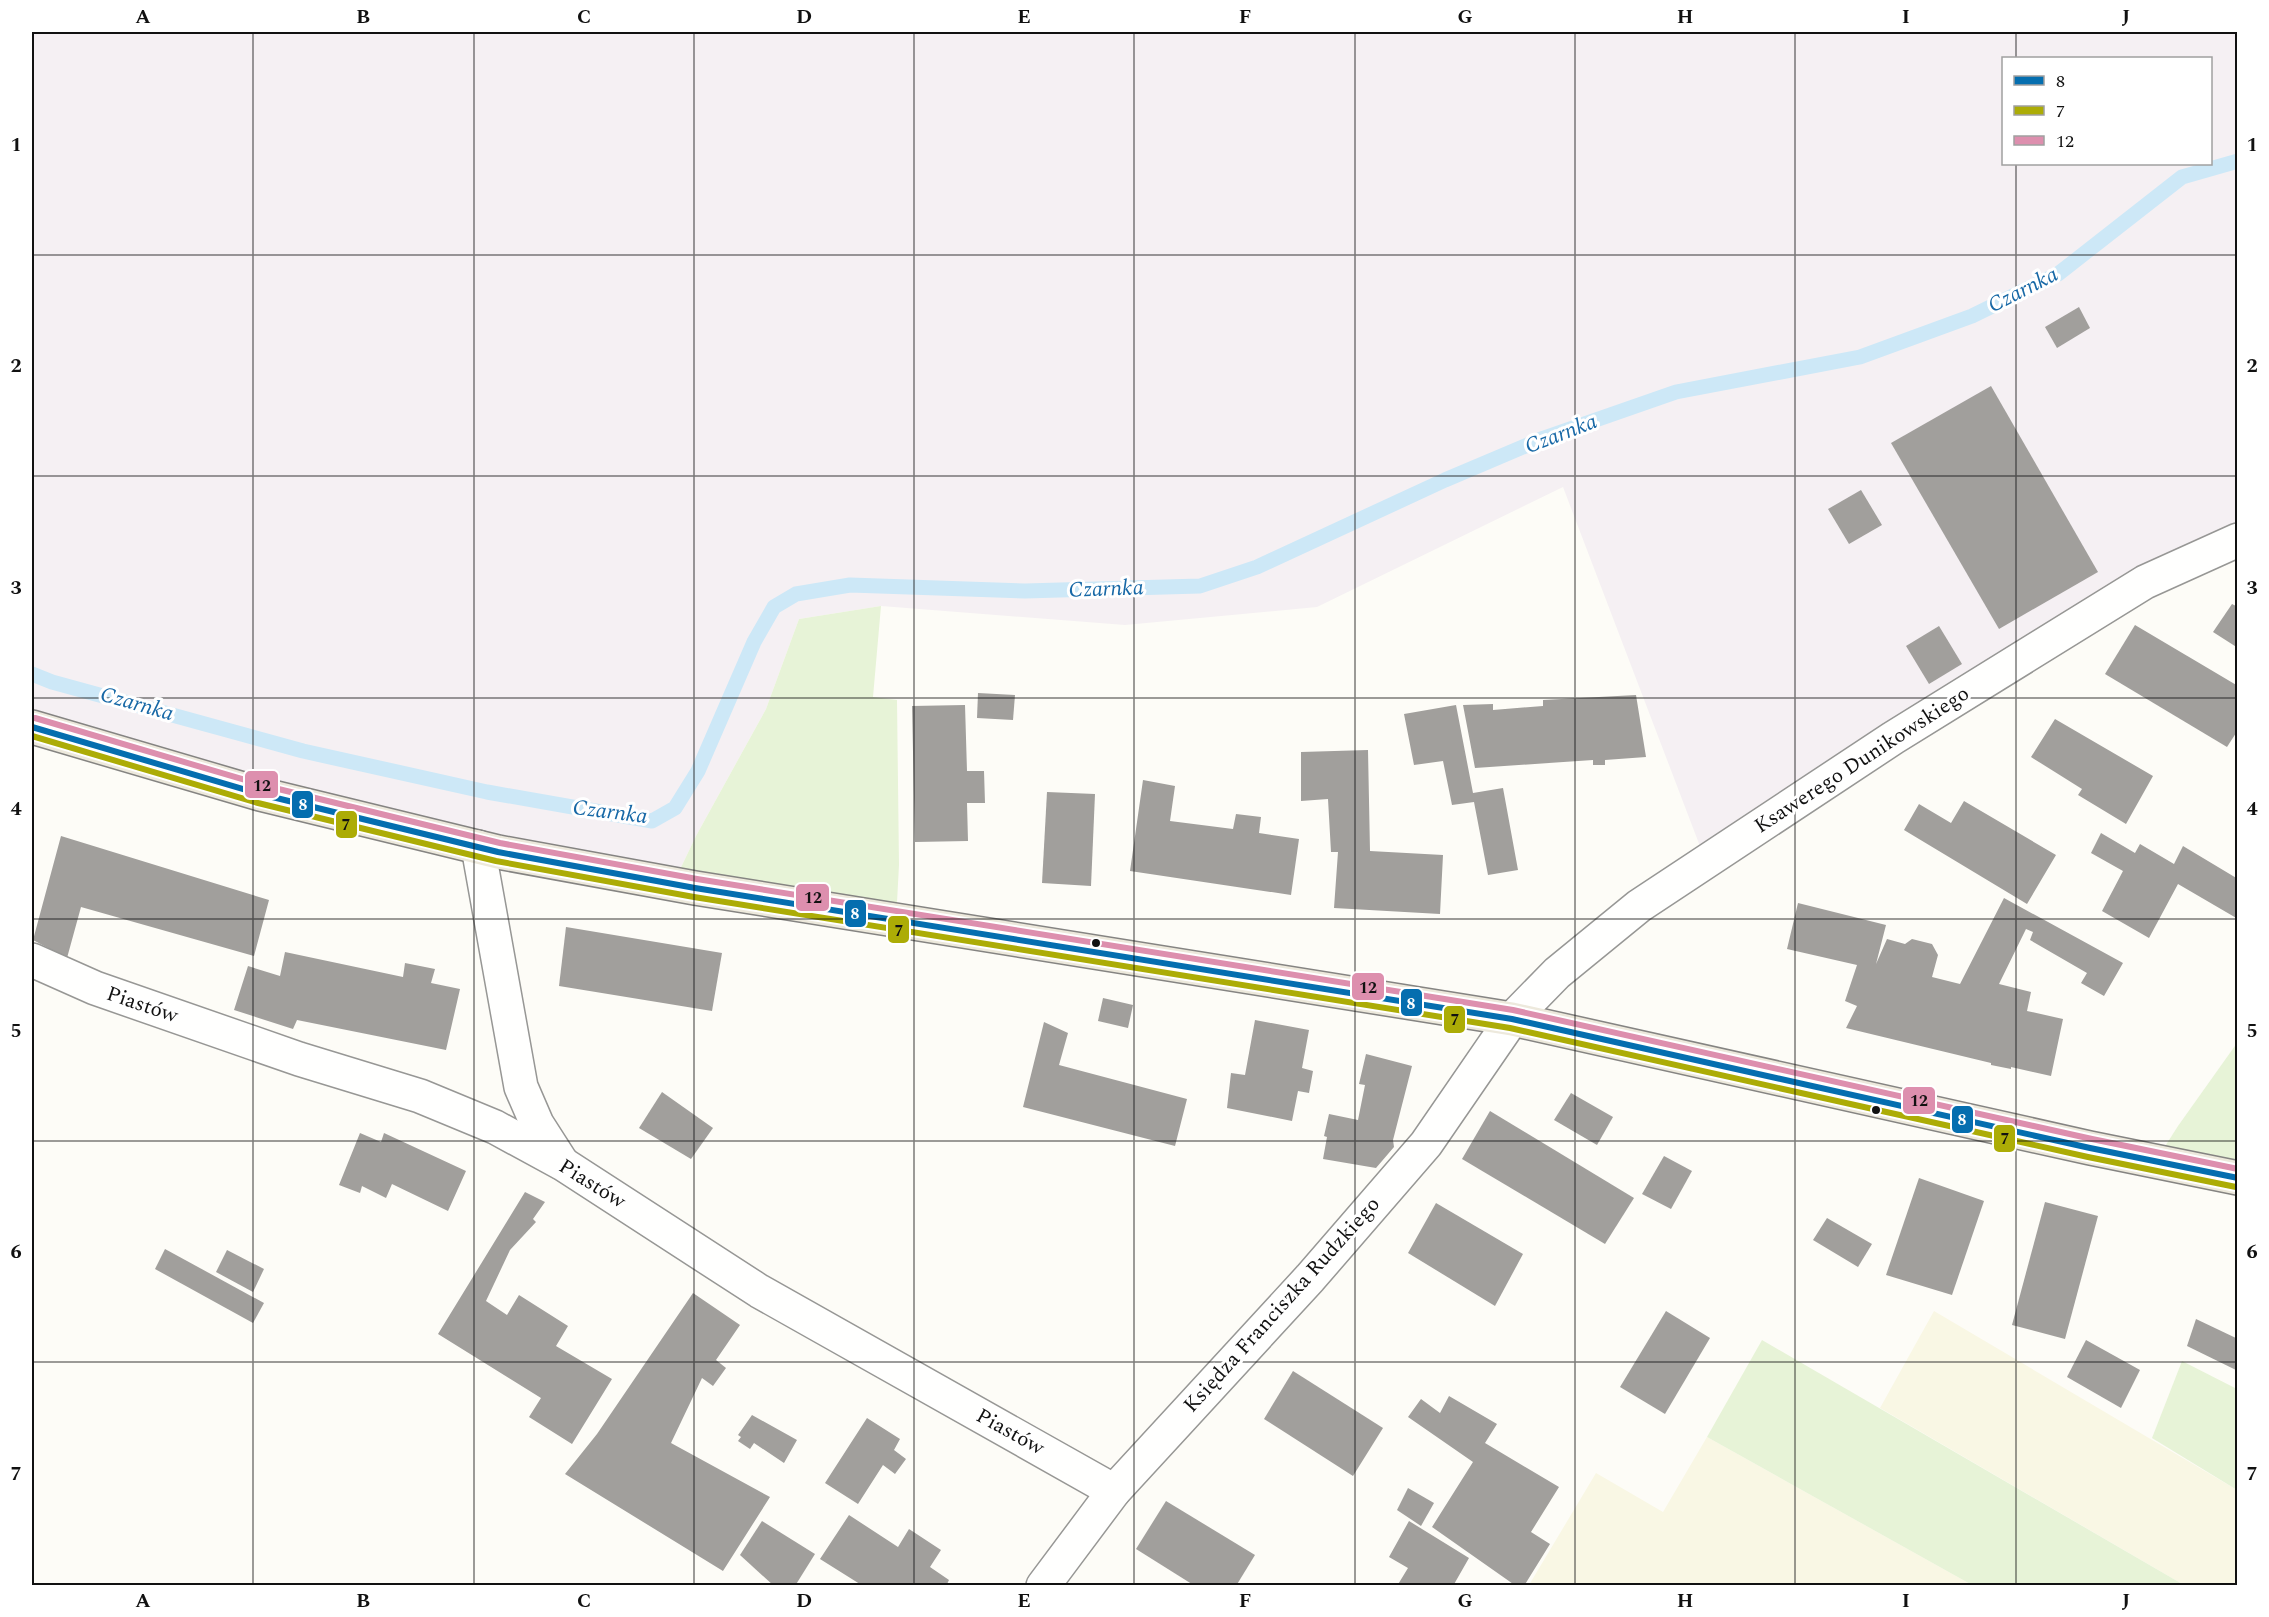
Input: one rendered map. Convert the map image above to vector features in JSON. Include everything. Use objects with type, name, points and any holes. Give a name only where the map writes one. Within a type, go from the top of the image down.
[{"type":"main road","points":[[32,726],[260,794],[478,847],[695,888],[1512,1019],[2090,1149],[2238,1178]]},
{"type":"street","name":"Ksawerego Dunikowskiego","points":[[1512,1019],[1557,973],[1639,906],[1893,738],[2145,582],[2238,540]]},
{"type":"street","points":[[478,847],[521,1087],[537,1124],[562,1164]]},
{"type":"street","name":"Piastów","points":[[32,960],[95,988],[299,1059],[420,1096],[495,1127],[562,1164],[759,1291],[1114,1491]]},
{"type":"street","name":"Księdza Franciszka Rudzkiego","points":[[1043,1586],[1114,1491],[1310,1278],[1425,1144],[1512,1019]]},
{"type":"shaded area","points":[[32,32],[2237,32],[2237,540],[1706,862],[1563,487],[1317,607],[1125,625],[881,606],[799,619],[766,709],[696,836],[673,884],[32,727]]},
{"type":"shaded area","points":[[1934,1311],[2237,1490],[2237,1585],[2184,1585],[1880,1408]]},
{"type":"shaded area","points":[[1707,1437],[1972,1585],[1529,1585],[1596,1473],[1663,1512]]},
{"type":"green space","points":[[881,606],[873,697],[897,700],[899,865],[896,921],[673,884],[696,836],[766,709],[799,619]]},
{"type":"green space","points":[[2237,1043],[2237,1178],[2155,1162],[2178,1126]]},
{"type":"green space","points":[[1762,1340],[2184,1585],[1972,1585],[1707,1437]]},
{"type":"green space","points":[[2182,1361],[2237,1389],[2237,1490],[2152,1438]]},
{"type":"building","points":[[2079,307],[2090,328],[2057,348],[2045,327]]},
{"type":"building","points":[[1991,386],[2098,572],[1999,629],[1891,443]]},
{"type":"building","points":[[1861,490],[1882,525],[1849,544],[1828,509]]},
{"type":"building","points":[[2232,604],[2238,607],[2238,648],[2213,632]]},
{"type":"building","points":[[2135,625],[2238,686],[2238,730],[2227,747],[2105,674]]},
{"type":"building","points":[[1939,626],[1962,664],[1929,684],[1906,646]]},
{"type":"building","points":[[978,693],[1015,695],[1013,720],[977,718]]},
{"type":"building","points":[[1636,695],[1646,757],[1605,760],[1605,765],[1593,765],[1593,760],[1475,768],[1463,705],[1493,704],[1493,710],[1543,706],[1543,700]]},
{"type":"building","points":[[965,705],[967,771],[984,771],[985,803],[967,803],[968,841],[915,842],[912,706]]},
{"type":"building","points":[[1456,705],[1473,793],[1503,788],[1518,870],[1488,875],[1474,802],[1452,805],[1443,761],[1414,765],[1404,714]]},
{"type":"building","points":[[2055,719],[2153,776],[2126,824],[2078,795],[2082,789],[2031,757]]},
{"type":"building","points":[[1368,750],[1370,851],[1443,855],[1440,914],[1334,908],[1338,852],[1331,852],[1328,799],[1301,801],[1301,752]]},
{"type":"building","points":[[1143,780],[1175,786],[1170,821],[1233,829],[1236,814],[1261,817],[1259,833],[1299,839],[1291,895],[1130,871]]},
{"type":"building","points":[[1047,792],[1095,794],[1091,886],[1042,883]]},
{"type":"building","points":[[1964,801],[2056,855],[2027,904],[1904,830],[1919,804],[1951,823]]},
{"type":"building","points":[[2101,833],[2135,853],[2140,844],[2174,864],[2183,846],[2238,879],[2238,919],[2178,884],[2149,938],[2102,911],[2123,871],[2091,853]]},
{"type":"building","points":[[61,836],[269,900],[254,956],[81,907],[67,958],[33,940]]},
{"type":"building","points":[[2004,898],[2123,963],[2104,996],[2081,983],[2087,973],[2030,940],[2033,932],[2026,929],[1999,984],[2031,992],[2027,1011],[2063,1019],[2051,1076],[1991,1065],[1991,1063],[1846,1028],[1857,1006],[1845,1001],[1857,965],[1787,949],[1798,903],[1886,925],[1876,964],[1887,939],[1905,944],[1912,939],[1932,944],[1938,955],[1932,977],[1960,984]]},
{"type":"building","points":[[566,927],[722,953],[712,1011],[559,986]]},
{"type":"building","points":[[285,952],[403,977],[405,963],[435,969],[431,983],[460,989],[446,1050],[297,1020],[293,1029],[234,1010],[248,966],[280,976]]},
{"type":"building","points":[[1103,998],[1133,1005],[1128,1028],[1098,1021]]},
{"type":"building","points":[[1255,1020],[1309,1030],[1302,1068],[1313,1071],[1309,1093],[1298,1091],[1292,1121],[1227,1108],[1231,1073],[1245,1075]]},
{"type":"building","points":[[1044,1022],[1068,1033],[1059,1065],[1187,1099],[1175,1146],[1023,1107]]},
{"type":"building","points":[[1366,1054],[1412,1066],[1393,1140],[1394,1147],[1376,1168],[1323,1159],[1327,1137],[1324,1136],[1329,1114],[1358,1120],[1365,1085],[1359,1084]]},
{"type":"building","points":[[662,1092],[713,1128],[691,1159],[639,1128]]},
{"type":"building","points":[[1571,1093],[1613,1117],[1597,1145],[1554,1120]]},
{"type":"building","points":[[1490,1111],[1634,1198],[1605,1244],[1462,1159]]},
{"type":"building","points":[[360,1133],[381,1142],[384,1133],[466,1171],[448,1211],[392,1184],[386,1198],[362,1186],[360,1193],[339,1185]]},
{"type":"building","points":[[1664,1156],[1692,1171],[1671,1209],[1642,1194]]},
{"type":"building","points":[[1919,1178],[1984,1201],[1952,1295],[1886,1275]]},
{"type":"building","points":[[525,1192],[545,1202],[533,1219],[536,1222],[510,1250],[486,1301],[507,1315],[519,1295],[568,1326],[556,1346],[612,1379],[572,1444],[529,1417],[541,1398],[438,1334]]},
{"type":"building","points":[[2045,1202],[2098,1216],[2065,1339],[2012,1325]]},
{"type":"building","points":[[1436,1203],[1523,1254],[1495,1306],[1408,1253]]},
{"type":"building","points":[[1827,1218],[1872,1244],[1858,1267],[1813,1240]]},
{"type":"building","points":[[165,1249],[264,1303],[253,1323],[155,1269]]},
{"type":"building","points":[[227,1250],[264,1269],[253,1292],[216,1272]]},
{"type":"building","points":[[693,1293],[740,1325],[716,1360],[726,1368],[713,1386],[702,1378],[671,1443],[770,1497],[723,1571],[565,1474],[597,1434]]},
{"type":"building","points":[[1666,1311],[1710,1338],[1665,1414],[1620,1387]]},
{"type":"building","points":[[2196,1319],[2238,1339],[2238,1371],[2187,1346]]},
{"type":"building","points":[[2086,1340],[2140,1370],[2121,1408],[2067,1377]]},
{"type":"building","points":[[1293,1371],[1383,1428],[1353,1476],[1264,1419]]},
{"type":"building","points":[[1449,1396],[1497,1424],[1485,1443],[1559,1487],[1531,1532],[1550,1544],[1524,1586],[1516,1586],[1432,1527],[1473,1462],[1408,1417],[1421,1399],[1440,1413]]},
{"type":"building","points":[[752,1415],[797,1440],[784,1463],[754,1443],[750,1449],[738,1441],[741,1437],[738,1435]]},
{"type":"building","points":[[867,1418],[900,1439],[894,1450],[906,1459],[895,1474],[883,1465],[858,1504],[825,1483]]},
{"type":"building","points":[[1408,1488],[1434,1503],[1421,1526],[1397,1510]]},
{"type":"building","points":[[1166,1501],[1255,1555],[1236,1586],[1195,1586],[1136,1549]]},
{"type":"building","points":[[849,1515],[898,1547],[909,1529],[941,1550],[930,1567],[949,1580],[946,1586],[863,1586],[820,1559]]},
{"type":"building","points":[[762,1521],[815,1554],[795,1586],[774,1586],[740,1555]]},
{"type":"building","points":[[1409,1521],[1469,1558],[1453,1586],[1397,1586],[1408,1568],[1389,1557]]},
{"type":"waterway","name":"Czarnka","points":[[32,674],[52,682],[303,751],[487,792],[652,821],[675,808],[698,771],[754,642],[774,607],[796,594],[850,585],[1025,591],[1200,586],[1257,567],[1445,480],[1544,438],[1676,392],[1860,357],[1972,316],[2058,274],[2182,177],[2238,161]]},
{"type":"transit line","name":"12","points":[[35,718],[262,785],[500,843],[697,879],[1513,1010],[2092,1139],[2238,1169]]},
{"type":"transit line","name":"8","points":[[32,727],[260,794],[498,852],[695,888],[1512,1019],[2090,1148],[2238,1178]]},
{"type":"transit line","name":"7","points":[[32,736],[258,803],[496,861],[694,897],[1510,1028],[2088,1157],[2236,1187]]}]
